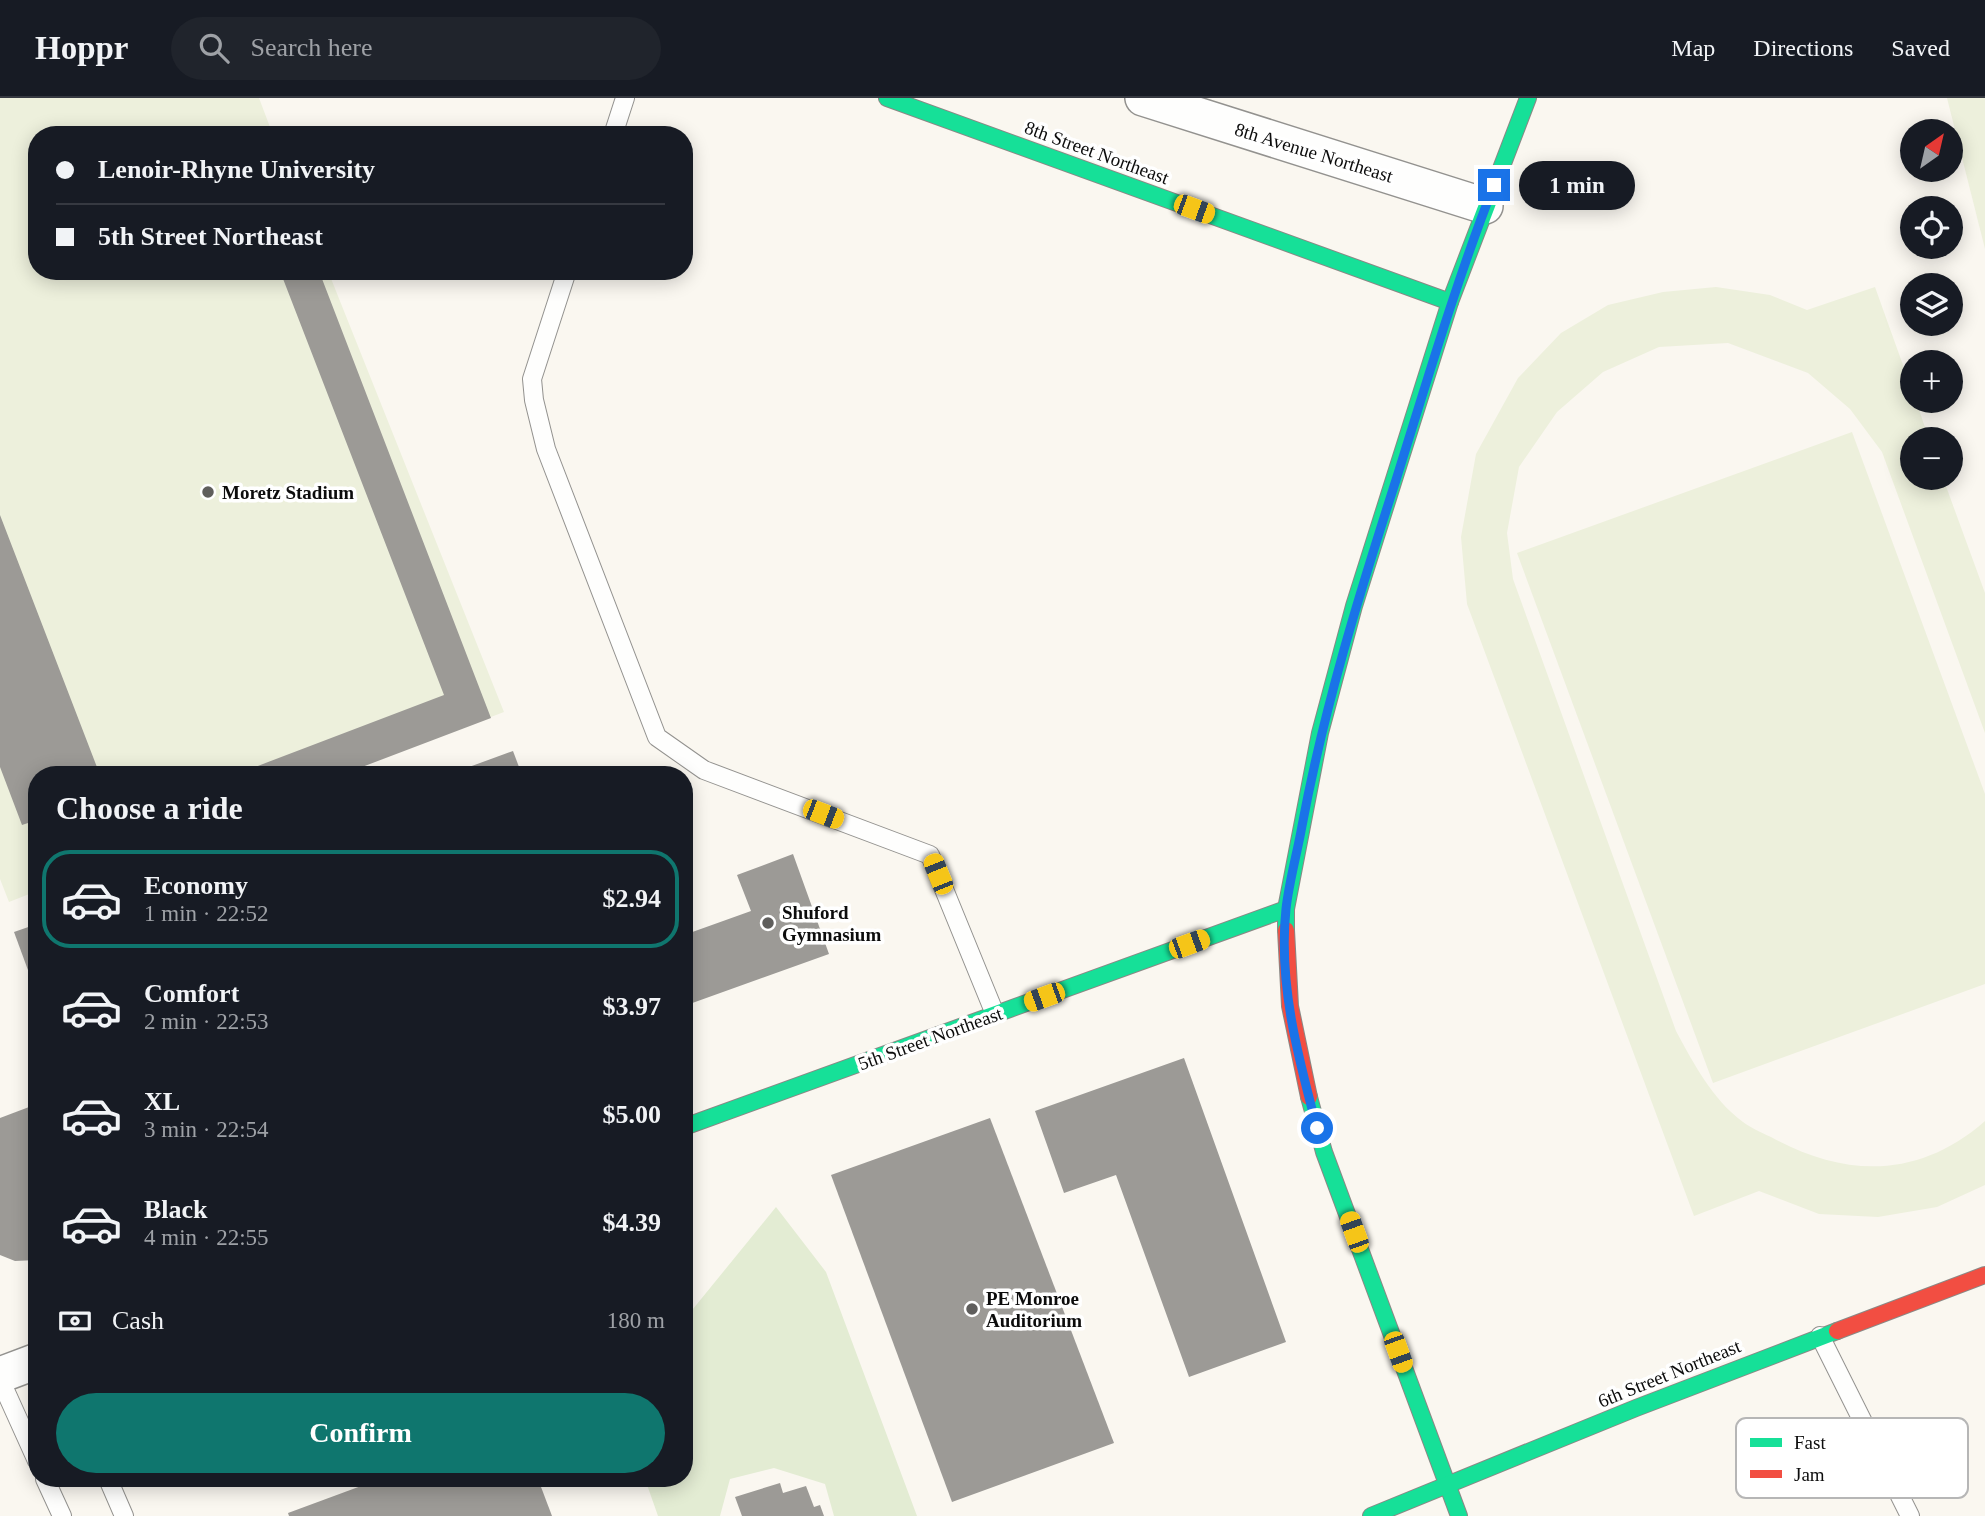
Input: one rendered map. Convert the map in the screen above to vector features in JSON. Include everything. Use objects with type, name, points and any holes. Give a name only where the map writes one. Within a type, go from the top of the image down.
[{"type":"street","name":"8th Street Northeast","points":[[887,98],[1450,302]]},
{"type":"street","name":"8th Avenue Northeast","points":[[1143,98],[1486,206]]},
{"type":"street","points":[[1459,1516],[1324,1152],[1298,1056],[1290,1006],[1285,956],[1286,909],[1320,733],[1354,606],[1450,302],[1528,98]]},
{"type":"street","name":"5th Street Northeast","points":[[693,1124],[1286,909]]},
{"type":"street","name":"6th Street Northeast","points":[[1371,1516],[1820,1336],[1985,1275]]},
{"type":"street","points":[[0,1377],[28,1365]]},
{"type":"lane","points":[[616,126],[625,98]]},
{"type":"lane","points":[[564,280],[536,366],[534,400],[546,449],[657,737],[704,770],[930,855],[995,1014]]},
{"type":"lane","points":[[1820,1336],[1861,1418]]},
{"type":"lane","points":[[0,1377],[28,1441]]},
{"type":"lane","points":[[49,1487],[62,1516]]},
{"type":"lane","points":[[111,1487],[124,1516]]},
{"type":"lane","points":[[1901,1498],[1910,1516]]},
{"type":"green space","name":"Moretz Stadium","points":[[0,98],[259,98],[270,126],[28,126],[28,280],[332,280],[504,712],[363,766],[28,766],[28,895],[9,902],[0,879]]},
{"type":"green space","points":[[1947,98],[1985,98],[1985,249],[1964,166],[1964,119],[1952,119]]},
{"type":"green space","points":[[1716,287],[1770,295],[1807,310],[1875,287],[1900,357],[1900,413],[1920,413],[1925,427],[1900,427],[1900,490],[1947,490],[1985,593],[1985,733],[1882,452],[1850,409],[1808,373],[1728,343],[1659,347],[1603,372],[1557,412],[1519,467],[1507,533],[1513,579],[1676,1031],[1705,1080],[1732,1113],[1753,1128],[1826,1160],[1854,1165],[1881,1166],[1934,1154],[1960,1140],[1985,1121],[1985,1185],[1937,1207],[1878,1217],[1819,1214],[1759,1191],[1694,1216],[1467,604],[1461,537],[1476,454],[1518,378],[1561,333],[1608,305],[1663,292]]},
{"type":"green space","points":[[1852,432],[1985,794],[1985,984],[1713,1083],[1517,553]]},
{"type":"green space","points":[[776,1207],[826,1272],[917,1516],[834,1516],[825,1484],[774,1468],[730,1479],[720,1516],[658,1516],[648,1487],[693,1487],[693,1309]]},
{"type":"building","points":[[283,280],[322,280],[491,718],[365,766],[258,766],[444,695]]},
{"type":"building","points":[[0,515],[97,766],[28,766],[28,823],[22,825],[0,767]]},
{"type":"building","points":[[513,751],[519,766],[472,766]]},
{"type":"building","name":"Shuford Gymnasium","points":[[793,854],[829,954],[693,1003],[693,932],[751,911],[737,875]]},
{"type":"building","points":[[28,927],[28,970],[14,932]]},
{"type":"building","points":[[1184,1058],[1286,1342],[1189,1377],[1116,1175],[1064,1193],[1035,1111]]},
{"type":"building","points":[[28,1107],[28,1260],[15,1261],[0,1255],[0,1118]]},
{"type":"building","name":"PE Monroe Auditorium","points":[[990,1118],[1114,1443],[952,1502],[831,1175]]},
{"type":"building","points":[[780,1483],[783,1493],[806,1486],[814,1507],[820,1505],[824,1516],[742,1516],[735,1497]]},
{"type":"building","points":[[358,1487],[541,1487],[552,1516],[289,1516],[288,1513]]},
{"type":"traffic: fast","points":[[887,98],[1450,302]]},
{"type":"traffic: fast","points":[[1286,930],[1286,909],[1320,733],[1354,606],[1450,302],[1528,98]]},
{"type":"traffic: fast","points":[[693,1124],[1286,909]]},
{"type":"traffic: fast","points":[[1309,1097],[1324,1152],[1459,1516]]},
{"type":"traffic: fast","points":[[1371,1516],[1636,1408],[1837,1331]]},
{"type":"traffic: jam","points":[[1286,930],[1290,1006],[1309,1097]]},
{"type":"traffic: jam","points":[[1837,1331],[1985,1275]]},
{"type":"place","name":"Moretz Stadium","points":[[208,492]]},
{"type":"place","name":"Shuford Gymnasium","points":[[768,923]]},
{"type":"place","name":"PE Monroe Auditorium","points":[[972,1309]]},
{"type":"route","points":[[1317,1128],[1298,1056],[1290,1006],[1285,956],[1286,909],[1320,733],[1354,606],[1396,480],[1450,302],[1494,185]]}]
